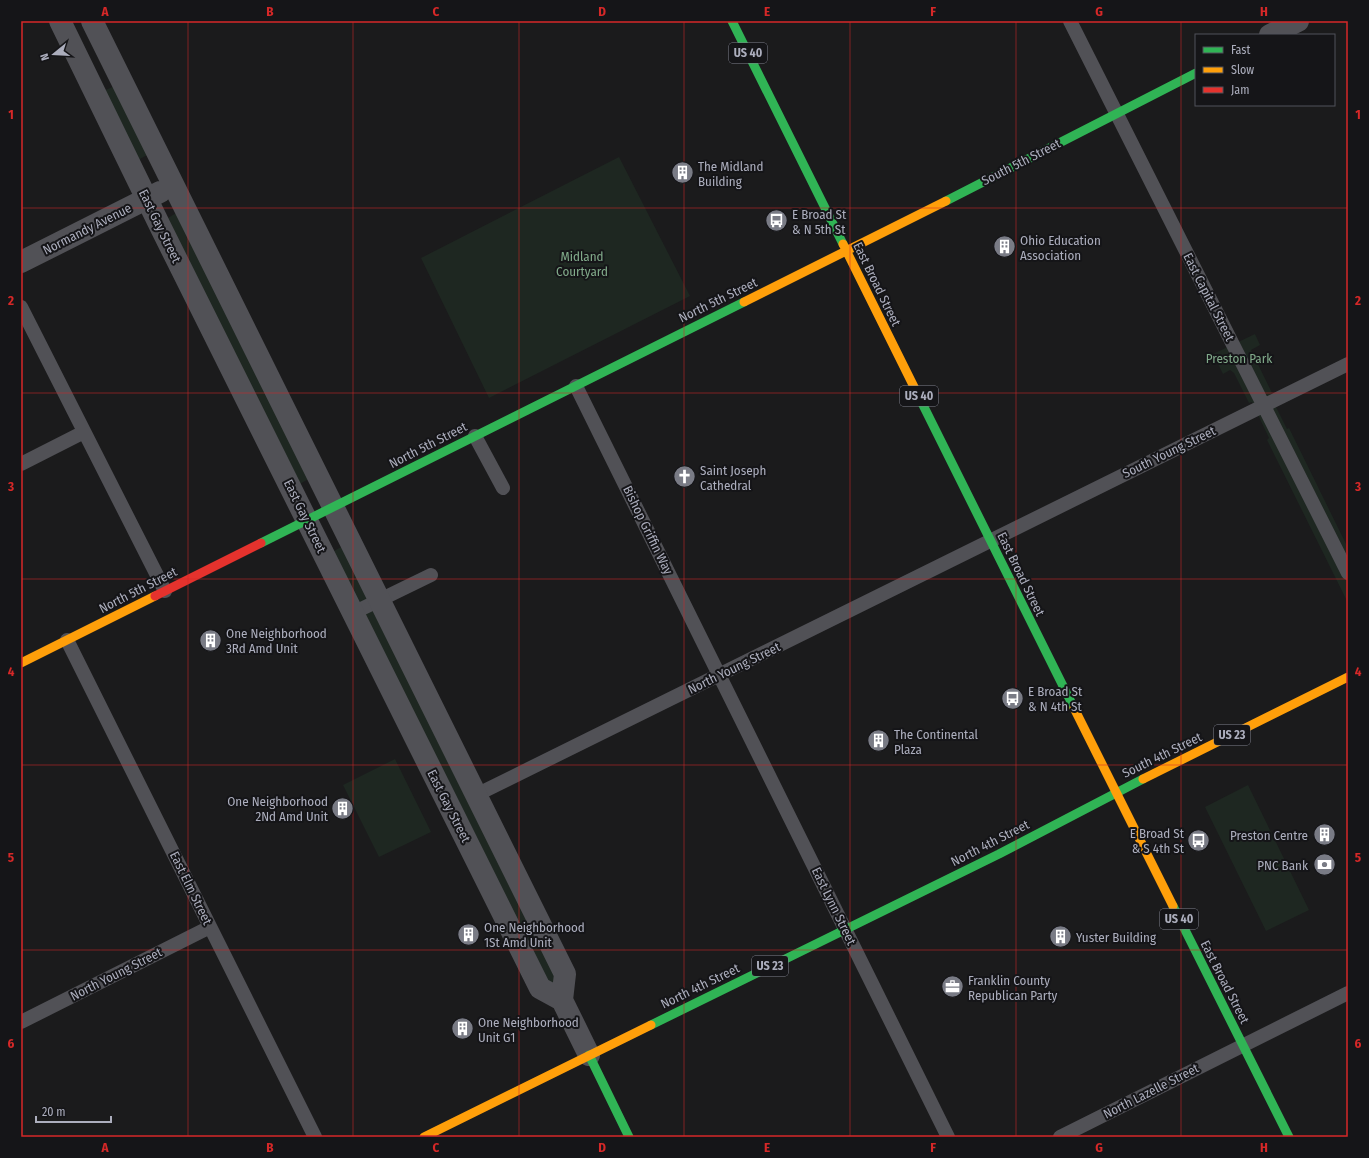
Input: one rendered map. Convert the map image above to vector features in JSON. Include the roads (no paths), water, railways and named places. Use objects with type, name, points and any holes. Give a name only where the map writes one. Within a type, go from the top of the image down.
[{"type":"main road","name":"East Broad Street","points":[[732,21],[1242,1046],[1289,1137]]},
{"type":"main road","name":"South 5th Street","points":[[847,251],[1195,74]]},
{"type":"main road","name":"North 5th Street","points":[[21,663],[847,251]]},
{"type":"main road","name":"South 4th Street","points":[[1116,793],[1348,677]]},
{"type":"main road","name":"North 4th Street","points":[[424,1137],[999,854],[1116,793]]},
{"type":"main road","points":[[588,1055],[630,1137]]},
{"type":"street","name":"East Gay Street","points":[[60,21],[147,199],[540,988],[562,1000]]},
{"type":"street","points":[[92,21],[565,974],[562,1000],[588,1055]]},
{"type":"street","points":[[1272,34],[1298,21]]},
{"type":"street","name":"Normandy Avenue","points":[[21,262],[174,185]]},
{"type":"lane","name":"East Capital Street","points":[[1070,21],[1348,572]]},
{"type":"lane","points":[[21,306],[165,591]]},
{"type":"lane","name":"South Young Street","points":[[991,541],[1348,364]]},
{"type":"lane","name":"Bishop Griffin Way","points":[[576,386],[719,675]]},
{"type":"lane","points":[[21,464],[84,432]]},
{"type":"lane","points":[[476,436],[503,488]]},
{"type":"lane","name":"North Young Street","points":[[476,795],[991,541]]},
{"type":"lane","points":[[353,613],[431,576]]},
{"type":"lane","name":"East Elm Street","points":[[67,640],[315,1137]]},
{"type":"lane","name":"East Lynn Street","points":[[719,675],[948,1137]]},
{"type":"lane","name":"North Young Street","points":[[21,1022],[210,927]]},
{"type":"lane","name":"North Lazelle Street","points":[[1060,1137],[1348,993]]},
{"type":"place","name":"The Midland Building","points":[[683,173]]},
{"type":"place","name":"E Broad St & N 5th St","points":[[776,221]]},
{"type":"place","name":"Ohio Education Association","points":[[1004,247]]},
{"type":"place","name":"Saint Joseph Cathedral","points":[[685,477]]},
{"type":"place","name":"One Neighborhood 3Rd Amd Unit","points":[[210,640]]},
{"type":"place","name":"E Broad St & N 4th St","points":[[1012,698]]},
{"type":"place","name":"The Continental Plaza","points":[[879,741]]},
{"type":"place","name":"One Neighborhood 2Nd Amd Unit","points":[[343,808]]},
{"type":"place","name":"Preston Centre","points":[[1324,835]]},
{"type":"place","name":"E Broad St & S 4th St","points":[[1199,840]]},
{"type":"place","name":"PNC Bank","points":[[1324,865]]},
{"type":"place","name":"One Neighborhood 1St Amd Unit","points":[[469,934]]},
{"type":"place","name":"Yuster Building","points":[[1060,937]]},
{"type":"place","name":"Franklin County Republican Party","points":[[953,987]]},
{"type":"place","name":"One Neighborhood Unit G1","points":[[462,1029]]},
{"type":"park label","name":"Midland Courtyard","points":[[582,264]]},
{"type":"park label","name":"Preston Park","points":[[1239,358]]}]
